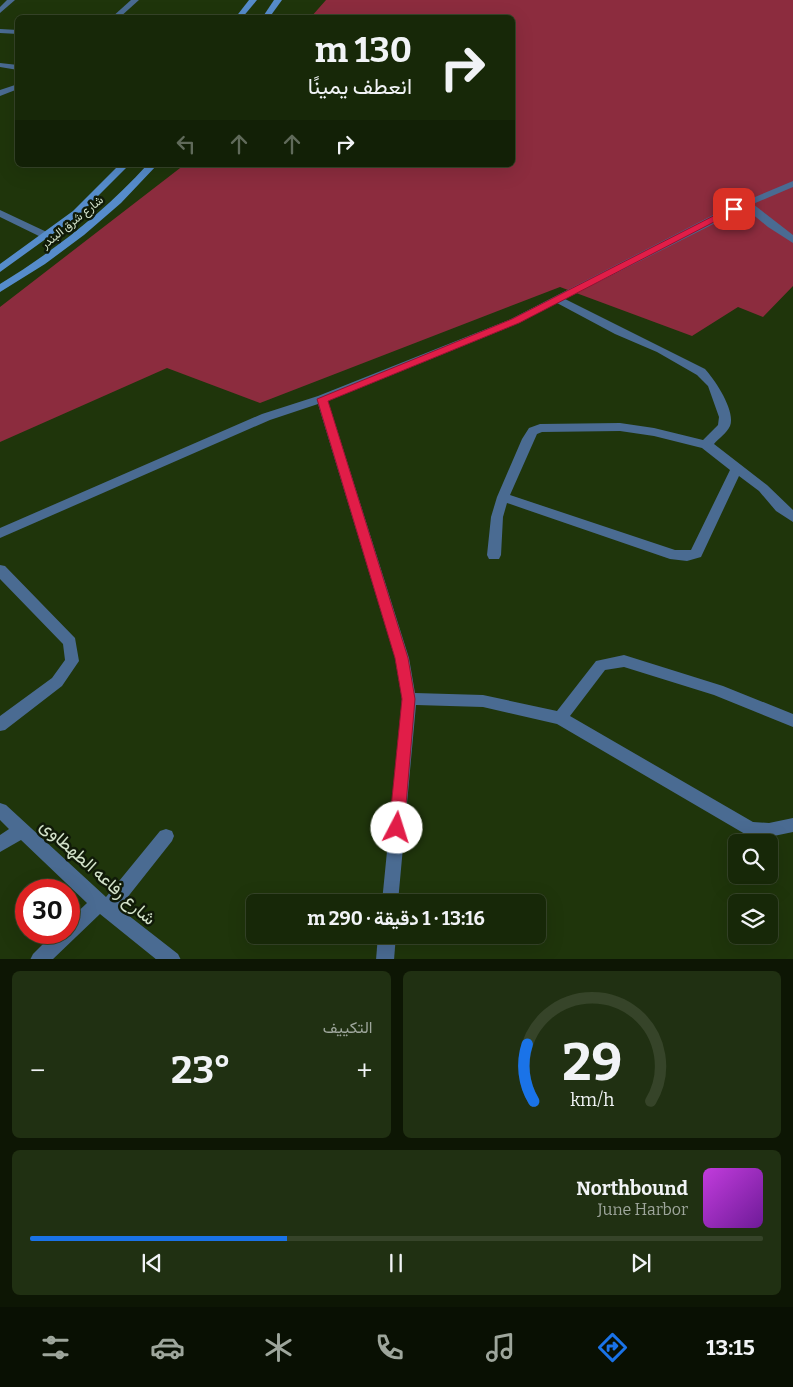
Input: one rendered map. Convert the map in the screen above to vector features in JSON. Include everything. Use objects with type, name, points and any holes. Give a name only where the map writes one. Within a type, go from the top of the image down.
[{"type":"main road","points":[[240,15],[253,0]]},
{"type":"main road","points":[[267,15],[278,0]]},
{"type":"main road","name":"شارع شرق البندر","points":[[0,269],[76,213],[122,167]]},
{"type":"main road","name":"شارع شرق البندر","points":[[0,289],[64,246],[98,219],[150,167]]},
{"type":"street","points":[[1,9],[11,0]]},
{"type":"street","points":[[118,15],[135,0]]},
{"type":"street","points":[[0,31],[15,32]]},
{"type":"street","points":[[0,65],[15,68]]},
{"type":"street","points":[[0,93],[15,87]]},
{"type":"street","points":[[0,533],[266,417],[322,399],[515,321],[746,203],[793,184]]},
{"type":"street","points":[[746,203],[771,225],[793,240]]},
{"type":"street","points":[[0,213],[47,236]]},
{"type":"street","points":[[556,299],[619,332],[661,350],[701,372],[713,385],[725,417],[724,426],[706,445]]},
{"type":"street","points":[[322,399],[402,658],[409,699],[391,894]]},
{"type":"street","points":[[494,555],[497,517],[503,497],[528,440],[533,431],[540,428],[620,427],[669,435],[706,445],[737,468],[793,517]]},
{"type":"street","points":[[503,497],[675,555],[687,556],[696,552],[737,468]]},
{"type":"street","points":[[0,570],[70,642],[72,662],[57,682],[0,725]]},
{"type":"street","points":[[560,718],[602,665],[624,661],[718,690],[793,721]]},
{"type":"street","points":[[409,699],[483,701],[560,718],[751,829],[768,830],[793,825]]},
{"type":"street","name":"شارع رفاعه الطهطاوى","points":[[0,810],[103,906],[149,944],[171,959]]},
{"type":"street","points":[[0,844],[22,830]]},
{"type":"street","points":[[80,923],[103,906],[166,836]]},
{"type":"street","points":[[40,959],[56,944]]},
{"type":"street","points":[[385,959],[386,944]]},
{"type":"shaded area","points":[[326,0],[793,0],[793,286],[763,317],[738,307],[692,336],[560,287],[260,403],[167,368],[0,442],[0,307],[181,167],[515,167],[515,15],[313,15]]},
{"type":"route","points":[[397,828],[409,699],[402,658],[322,399],[515,321],[734,209]]}]
